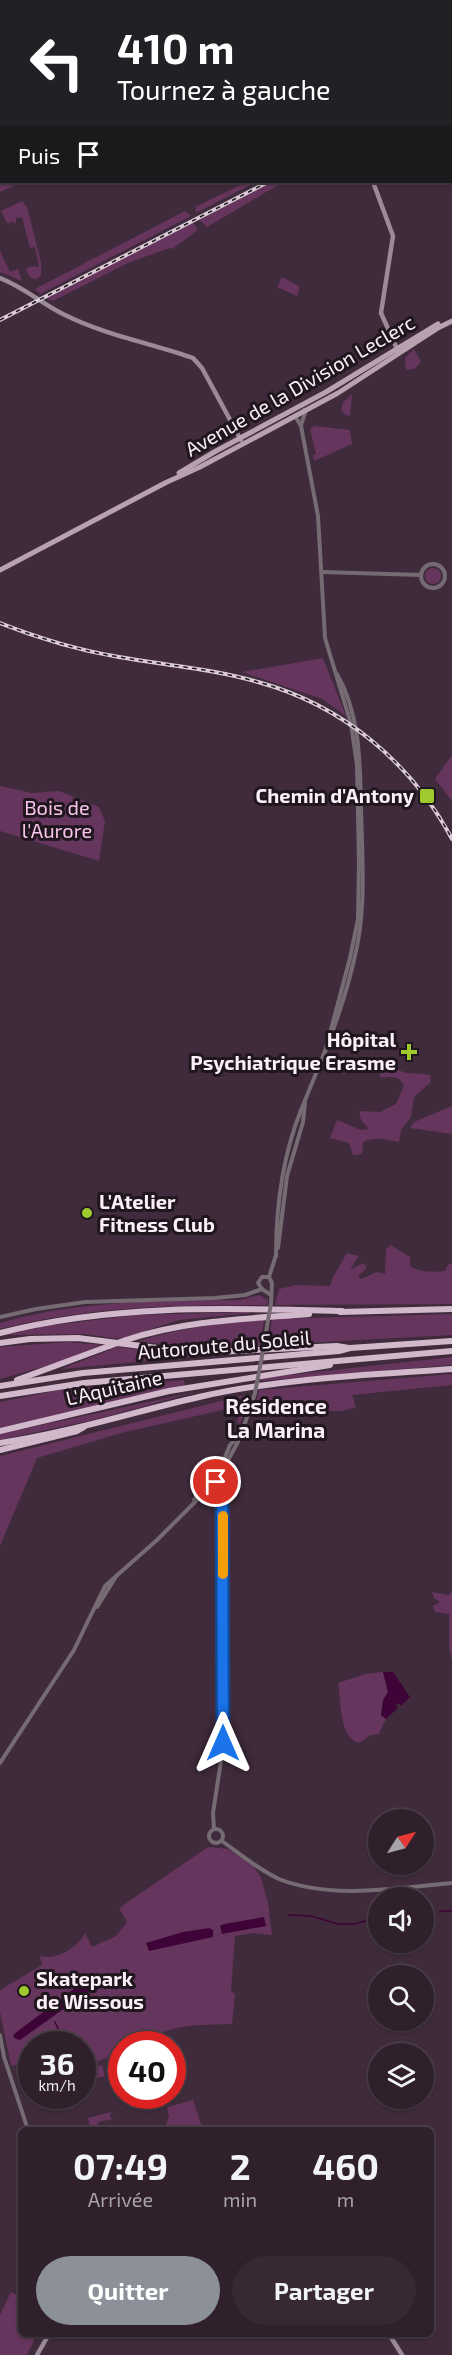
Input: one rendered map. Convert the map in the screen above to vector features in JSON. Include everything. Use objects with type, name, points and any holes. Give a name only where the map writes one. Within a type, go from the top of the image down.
[{"type":"highway","points":[[0,1334],[75,1318],[152,1310],[452,1309]]},
{"type":"highway","points":[[0,1386],[165,1328],[208,1321],[342,1311]]},
{"type":"highway","name":"L'Aquitaine","points":[[0,1343],[62,1338],[198,1352],[338,1346],[350,1348]]},
{"type":"highway","name":"Autoroute du Soleil","points":[[0,1386],[58,1376],[339,1352],[350,1348],[452,1341]]},
{"type":"highway","name":"Autoroute du Soleil","points":[[0,1396],[84,1383],[452,1351]]},
{"type":"highway","name":"L'Aquitaine","points":[[0,1431],[169,1391],[312,1369],[342,1362]]},
{"type":"highway","points":[[0,1443],[87,1426],[198,1397],[271,1384],[452,1369]]},
{"type":"highway","points":[[0,1449],[77,1431],[87,1426]]},
{"type":"main road","points":[[373,183],[393,236],[381,313],[398,351]]},
{"type":"main road","points":[[0,278],[18,286],[64,315],[88,325],[193,358],[202,368],[241,440]]},
{"type":"main road","name":"Avenue de la Division Leclerc","points":[[0,571],[165,483],[200,467],[241,440],[302,409],[452,320]]},
{"type":"main road","name":"Avenue de la Division Leclerc","points":[[241,440],[295,416],[302,409]]},
{"type":"main road","points":[[37,2355],[47,2337]]},
{"type":"main road","points":[[391,2337],[402,2355]]},
{"type":"street","points":[[302,409],[301,426],[316,502],[324,633],[355,744],[359,863],[358,919],[324,1052]]},
{"type":"street","points":[[295,416],[301,426]]},
{"type":"street","points":[[434,563],[443,569],[445,577],[438,587],[430,588],[424,584],[421,574],[424,568],[434,563]]},
{"type":"street","points":[[322,572],[421,574]]},
{"type":"street","points":[[445,577],[452,577]]},
{"type":"street","points":[[0,1763],[56,1680],[117,1574],[157,1540],[218,1479],[241,1432],[255,1393],[271,1304],[272,1286],[269,1277],[282,1225],[287,1176],[303,1122],[305,1102],[337,1023],[361,928],[363,905],[358,743],[349,702],[334,668]]},
{"type":"street","points":[[252,1292],[262,1276],[269,1277]]},
{"type":"street","points":[[258,1284],[271,1295]]},
{"type":"street","points":[[0,1317],[85,1302],[242,1296],[272,1286]]},
{"type":"street","points":[[191,1504],[223,1462],[230,1445],[241,1432]]},
{"type":"street","points":[[212,1474],[222,1487],[223,1748],[213,1813],[214,1829]]},
{"type":"street","points":[[212,1474],[218,1479]]},
{"type":"street","points":[[214,1829],[220,1830],[223,1833],[222,1841],[216,1843],[210,1840],[209,1833],[214,1829]]},
{"type":"street","points":[[222,1841],[271,1875],[301,1886],[350,1891],[452,1883]]},
{"type":"street","points":[[0,2035],[4,2057],[27,2127]]},
{"type":"green space","points":[[0,183],[21,183],[0,192]]},
{"type":"green space","points":[[245,183],[254,183],[196,213],[195,207]]},
{"type":"green space","points":[[270,183],[281,183],[207,227],[199,220]]},
{"type":"green space","points":[[22,201],[27,207],[41,262],[41,276],[36,279],[31,278],[26,271],[27,268],[39,267],[35,247],[30,248],[22,217],[16,218],[16,226],[15,222],[7,223],[1,211]]},
{"type":"green space","points":[[185,211],[191,216],[40,294],[35,289]]},
{"type":"green space","points":[[193,222],[198,230],[172,249],[130,262],[53,301],[45,298]]},
{"type":"green space","points":[[0,251],[10,272],[18,269],[22,281],[0,272]]},
{"type":"green space","points":[[282,277],[300,287],[297,296],[277,287]]},
{"type":"green space","points":[[414,349],[421,362],[414,369],[406,370],[405,358]]},
{"type":"green space","points":[[352,394],[350,416],[345,415],[341,410],[343,402]]},
{"type":"green space","points":[[315,426],[350,430],[352,444],[314,461],[313,455],[316,454],[310,429]]},
{"type":"green space","points":[[430,568],[436,568],[441,576],[439,582],[430,584],[425,579],[425,573]]},
{"type":"green space","points":[[323,658],[346,716],[322,699],[242,672]]},
{"type":"green space","points":[[452,755],[452,801],[435,779]]},
{"type":"green space","name":"Bois de l'Aurore","points":[[0,786],[32,793],[59,791],[99,807],[105,821],[99,861],[0,831]]},
{"type":"green space","points":[[385,1066],[406,1073],[430,1075],[431,1082],[414,1097],[411,1117],[401,1130],[399,1142],[381,1139],[368,1140],[363,1142],[362,1154],[353,1155],[349,1143],[330,1138],[337,1120],[361,1130],[369,1129],[361,1120],[359,1111],[380,1112],[396,1104],[404,1086],[397,1078],[380,1077]]},
{"type":"green space","points":[[452,1106],[452,1134],[410,1128],[414,1122]]},
{"type":"green space","points":[[391,1245],[410,1257],[410,1266],[418,1270],[445,1271],[449,1264],[452,1264],[452,1304],[275,1305],[279,1289],[296,1285],[330,1286],[347,1253],[359,1256],[350,1270],[363,1263],[367,1267],[358,1277],[361,1279],[377,1272],[385,1274],[386,1249]]},
{"type":"green space","points":[[259,1295],[268,1300],[268,1305],[133,1308],[34,1321],[0,1329],[0,1323],[29,1315],[89,1306],[119,1303],[240,1300]]},
{"type":"green space","points":[[251,1313],[179,1320],[120,1339],[85,1334],[6,1335],[46,1326],[135,1315]]},
{"type":"green space","points":[[452,1314],[452,1335],[268,1345],[272,1319]]},
{"type":"green space","points":[[264,1320],[260,1346],[184,1346],[139,1341],[201,1327]]},
{"type":"green space","points":[[67,1342],[102,1345],[53,1364],[0,1379],[0,1347]]},
{"type":"green space","points":[[117,1347],[203,1356],[61,1369]]},
{"type":"green space","points":[[452,1357],[452,1365],[261,1381],[262,1378]]},
{"type":"green space","points":[[452,1374],[452,1385],[352,1395],[356,1407],[343,1411],[321,1408],[254,1412],[259,1390]]},
{"type":"green space","points":[[184,1380],[185,1385],[0,1428],[0,1402],[59,1390]]},
{"type":"green space","points":[[199,1391],[98,1419],[0,1440],[0,1434]]},
{"type":"green space","points":[[249,1394],[250,1397],[245,1402],[249,1400],[249,1403],[240,1424],[237,1422],[240,1406],[121,1433],[37,1458],[0,1546],[0,1456]]},
{"type":"green space","points":[[452,1590],[452,1661],[449,1646],[449,1614],[435,1612],[433,1606],[440,1602],[434,1598],[432,1592],[449,1595]]},
{"type":"green space","points":[[383,1672],[388,1693],[383,1700],[381,1715],[386,1719],[379,1734],[371,1735],[359,1743],[352,1740],[344,1726],[338,1683],[365,1674]]},
{"type":"green space","points":[[208,1847],[228,1849],[254,1867],[261,1878],[268,1903],[272,1935],[253,1933],[235,1936],[231,1991],[235,1994],[232,2024],[199,2025],[167,2031],[108,2031],[108,2057],[96,2062],[96,2031],[18,2031],[18,2064],[11,2065],[0,2012],[0,1990],[42,1965],[40,1956],[52,1957],[66,1952],[82,1939],[85,1933],[92,1947],[116,1936],[127,1922],[119,1908]]},
{"type":"green space","points":[[102,2065],[105,2076],[96,2078],[96,2067]]},
{"type":"green space","points":[[193,2100],[202,2127],[170,2127],[166,2125],[169,2117],[167,2109],[186,2109],[186,2102]]},
{"type":"green space","points":[[111,2112],[110,2117],[113,2119],[98,2122],[98,2126],[90,2127],[88,2118]]},
{"type":"green space","points":[[11,2292],[18,2296],[18,2337],[36,2337],[27,2355],[0,2355],[0,2315]]},
{"type":"shaded area","points":[[383,1672],[393,1672],[410,1697],[401,1706],[399,1703],[396,1705],[398,1708],[386,1719],[381,1715],[383,1700],[388,1692]]},
{"type":"shaded area","points":[[264,1917],[266,1926],[222,1934],[220,1926],[224,1924]]},
{"type":"shaded area","points":[[209,1928],[213,1930],[213,1937],[149,1951],[146,1943],[183,1932]]},
{"type":"shaded area","points":[[96,1976],[99,1982],[33,2031],[18,2031],[82,1983]]},
{"type":"shaded area","points":[[18,2031],[18,2039],[14,2038],[13,2035]]},
{"type":"waterway","points":[[440,1911],[452,1911]]},
{"type":"waterway","points":[[289,1915],[311,1916],[338,1924],[355,1924],[368,1920]]},
{"type":"waterway","points":[[55,2022],[59,2031]]},
{"type":"railway","points":[[0,320],[266,183]]},
{"type":"railway","points":[[0,623],[44,639],[88,651],[206,670],[258,682],[318,705],[371,740],[395,762],[416,785],[452,839]]},
{"type":"slow traffic","points":[[223,1516],[223,1574]]},
{"type":"place","name":"Chemin d'Antony","points":[[427,796]]},
{"type":"place","name":"Hôpital Psychiatrique Erasme","points":[[409,1052]]},
{"type":"place","name":"L'Atelier Fitness Club","points":[[87,1213]]},
{"type":"place","name":"Skatepark de Wissous","points":[[24,1991]]},
{"type":"district","name":"Résidence La Marina","points":[[276,1419]]},
{"type":"route","points":[[216,1482],[212,1479],[213,1473],[219,1474],[218,1479],[222,1487],[223,1743]]}]
